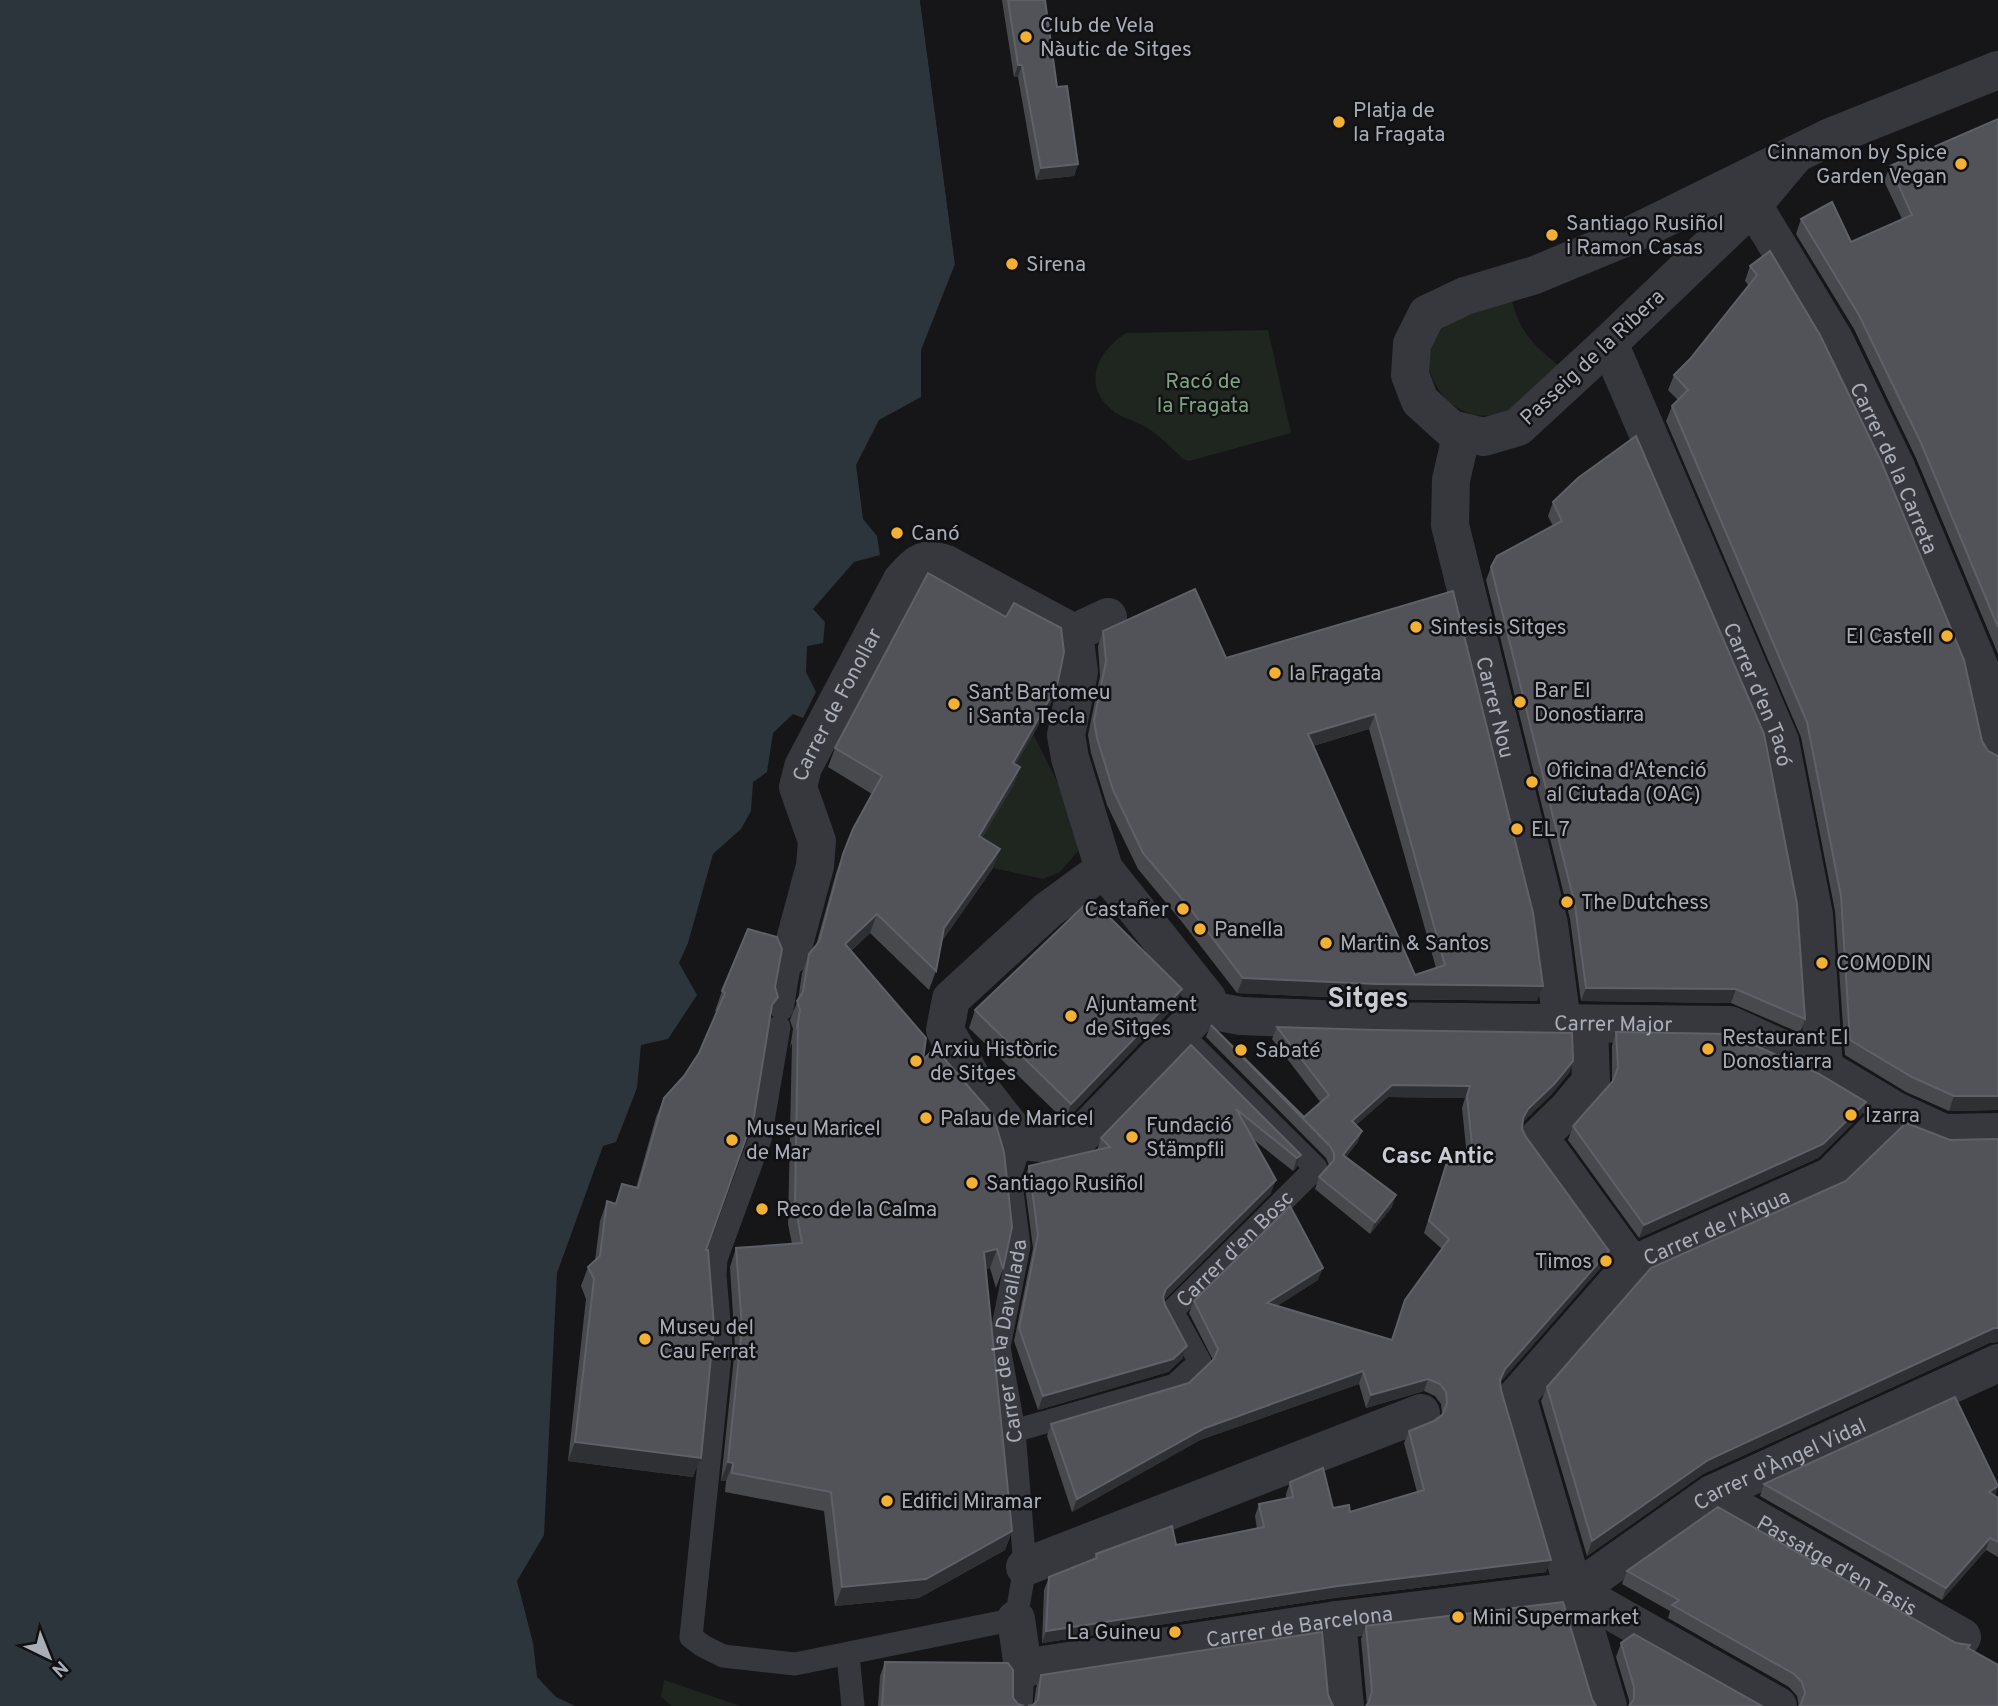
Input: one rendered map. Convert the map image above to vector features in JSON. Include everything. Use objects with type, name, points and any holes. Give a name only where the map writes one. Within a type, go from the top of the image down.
[{"type":"street","name":"Passeig de la Ribera","points":[[1795,155],[1753,205],[1518,427],[1484,437],[1462,432],[1451,429],[1420,401],[1410,375],[1412,344],[1427,314],[1465,296],[1535,275],[1629,236],[1828,138],[1998,70]]},
{"type":"street","name":"Carrer de la Carreta","points":[[1753,205],[1834,339],[1896,467],[1985,666],[1998,750]]},
{"type":"street","name":"Carrer d'en Tacó","points":[[1609,343],[1780,741],[1814,915],[1824,1068]]},
{"type":"street","name":"Carrer Nou","points":[[1462,432],[1451,480],[1450,526],[1591,1081],[1539,1138],[1632,1265]]},
{"type":"street","name":"Carrer de Fonollar","points":[[791,955],[815,866],[817,841],[799,787],[803,767],[902,580],[919,563],[931,559],[946,564],[1074,634]]},
{"type":"street","points":[[1104,869],[1048,910],[951,999],[945,1030],[972,1078],[1021,1141],[1071,1146],[1191,1021],[1207,998],[1104,869],[1070,758],[1066,735],[1079,672],[1074,634],[1108,617]]},
{"type":"street","name":"Carrer Major","points":[[1191,1021],[1241,1017],[1730,1025],[1824,1068],[1896,1111],[1944,1133],[1998,1132]]},
{"type":"street","name":"Carrer de l'Aigua","points":[[1575,1591],[1517,1396],[1632,1265],[1831,1176],[1896,1111]]},
{"type":"street","name":"Carrer d'Àngel Vidal","points":[[1575,1591],[1712,1494],[1998,1363]]},
{"type":"street","points":[[1025,1567],[1421,1413]]},
{"type":"street","name":"Passatge d'en Tasis","points":[[1712,1494],[1962,1637]]},
{"type":"street","points":[[1575,1591],[1608,1706]]},
{"type":"street","points":[[1575,1591],[1779,1706]]},
{"type":"street","name":"Carrer de Barcelona","points":[[1023,1668],[1337,1620],[1575,1591]]},
{"type":"street","name":"Carrer de la Davallada","points":[[1016,1619],[1023,1668]]},
{"type":"street","points":[[1337,1620],[1345,1706]]},
{"type":"lane","name":"Carrer de Fonollar","points":[[791,955],[760,1139],[716,1264],[721,1346],[691,1637],[723,1656],[795,1664],[848,1655]]},
{"type":"lane","name":"Carrer d'en Bosc","points":[[1014,1431],[1175,1385],[1200,1362],[1172,1311],[1316,1168],[1191,1021]]},
{"type":"lane","name":"Carrer de la Davallada","points":[[1016,1619],[1025,1567],[1014,1431],[999,1347],[1019,1247],[1010,1176],[1021,1141]]},
{"type":"lane","points":[[853,1706],[848,1655],[1016,1619]]},
{"type":"lane","points":[[1021,1706],[1023,1668]]},
{"type":"green space","points":[[1511,297],[1518,319],[1528,336],[1558,365],[1524,399],[1508,410],[1480,416],[1462,411],[1447,400],[1436,385],[1429,367],[1428,349],[1435,332],[1455,315]]},
{"type":"green space","name":"Racó de la Fragata","points":[[1268,330],[1291,433],[1189,461],[1183,459],[1146,427],[1116,413],[1098,393],[1096,371],[1100,361],[1106,350],[1126,333]]},
{"type":"green space","points":[[1033,734],[1081,828],[1079,850],[1060,872],[1043,879],[993,868],[972,855],[1013,786],[1006,782]]},
{"type":"green space","points":[[664,1680],[741,1706],[672,1706],[661,1697]]},
{"type":"shaded area","points":[[0,0],[920,0],[955,264],[921,350],[921,397],[879,420],[856,465],[863,519],[877,536],[880,555],[854,562],[813,609],[825,622],[823,643],[807,646],[806,672],[816,692],[803,718],[793,714],[773,733],[767,772],[753,782],[751,811],[741,829],[713,854],[688,943],[679,963],[697,995],[668,1039],[641,1045],[637,1088],[616,1142],[603,1146],[557,1273],[544,1535],[517,1581],[533,1643],[537,1677],[556,1697],[575,1706],[0,1706]]},
{"type":"pier","points":[[920,0],[924,0],[959,263],[955,264]]},
{"type":"building","points":[[1008,0],[1045,0],[1057,87],[1067,86],[1078,164],[1041,168],[1022,65],[1018,65]]},
{"type":"building","points":[[1998,119],[1998,627],[1921,443],[1859,315],[1801,219],[1832,202],[1851,242],[1912,215],[1890,166]]},
{"type":"building","points":[[1770,251],[1820,335],[1881,461],[1964,660],[1982,741],[1988,751],[1998,756],[1998,1096],[1954,1096],[1912,1077],[1850,1040],[1841,896],[1807,722],[1672,406],[1688,390],[1674,375],[1757,275],[1750,266]]},
{"type":"building","points":[[1636,436],[1764,734],[1797,904],[1805,1019],[1736,989],[1586,988],[1575,905],[1491,567],[1497,556],[1562,521],[1553,502],[1578,478]]},
{"type":"building","points":[[928,573],[1006,617],[1014,603],[1061,628],[1064,652],[1057,686],[1013,763],[1020,767],[979,836],[1000,849],[944,928],[936,971],[877,914],[845,944],[926,1038],[923,1060],[935,1048],[993,1115],[1004,1152],[1012,1227],[1003,1269],[997,1249],[984,1252],[1012,1531],[926,1579],[842,1587],[831,1492],[732,1473],[733,1463],[728,1462],[742,1328],[736,1248],[802,1243],[795,1205],[798,1024],[797,1029],[800,1010],[797,1001],[803,992],[809,954],[819,942],[843,854],[853,829],[882,776],[835,748]]},
{"type":"building","points":[[1195,589],[1226,658],[1453,591],[1533,913],[1543,986],[1377,984],[1243,978],[1143,853],[1113,790],[1094,720],[1106,661],[1103,631]],"holes":[[[1375,714],[1445,965],[1415,975],[1308,734]]]},
{"type":"building","name":"Ajuntament de Sitges","points":[[1091,899],[1182,989],[1071,1104],[975,1010]]},
{"type":"building","points":[[748,929],[777,937],[782,949],[775,987],[778,997],[772,1005],[754,1116],[706,1250],[714,1326],[701,1458],[575,1442],[594,1279],[588,1267],[600,1256],[607,1201],[616,1204],[622,1184],[638,1188],[664,1098],[684,1076],[699,1053],[725,993],[722,991]]},
{"type":"building","points":[[1211,1025],[1304,1117],[1329,1095],[1277,1027],[1572,1033],[1573,1061],[1528,1109],[1523,1118],[1522,1129],[1609,1251],[1505,1369],[1500,1380],[1551,1560],[1338,1586],[1046,1631],[1049,1577],[1097,1558],[1096,1554],[1172,1526],[1176,1545],[1264,1527],[1259,1504],[1293,1497],[1290,1482],[1323,1468],[1333,1508],[1349,1505],[1350,1512],[1424,1490],[1409,1431],[1434,1421],[1443,1414],[1447,1403],[1446,1392],[1440,1384],[1428,1379],[1371,1395],[1363,1371],[1205,1428],[1077,1499],[1051,1424],[1189,1383],[1214,1359],[1218,1349],[1194,1301],[1290,1206],[1323,1268],[1267,1303],[1392,1340],[1405,1300],[1449,1239],[1429,1221],[1446,1165],[1473,1155],[1467,1096],[1470,1086],[1392,1085],[1352,1121],[1362,1131],[1343,1155],[1396,1195],[1375,1222],[1319,1177],[1334,1160],[1330,1146]]},
{"type":"building","points":[[1616,1032],[1730,1034],[1819,1074],[1866,1102],[1823,1144],[1644,1225],[1573,1126],[1613,1081],[1618,1067]]},
{"type":"building","points":[[1191,1045],[1301,1155],[1297,1158],[1236,1109],[1276,1180],[1166,1289],[1163,1297],[1165,1305],[1187,1346],[1173,1359],[1043,1396],[1019,1328],[1038,1235],[1029,1166],[1110,1147],[1101,1138]]},
{"type":"building","points":[[1906,1123],[1950,1140],[1998,1139],[1998,1328],[1708,1460],[1592,1541],[1547,1387],[1651,1268],[1846,1181]]},
{"type":"building","points":[[1955,1397],[1998,1486],[1989,1492],[1998,1498],[1998,1542],[1990,1538],[1946,1588],[1764,1484]]},
{"type":"building","points":[[1718,1507],[1956,1643],[1970,1645],[1968,1648],[1998,1665],[1998,1706],[1799,1706],[1805,1693],[1802,1682],[1794,1674],[1672,1605],[1679,1600],[1627,1571]]},
{"type":"building","points":[[1563,1602],[1596,1706],[1366,1706],[1372,1691],[1366,1626]]},
{"type":"building","points":[[1322,1632],[1328,1695],[1333,1706],[1028,1706],[1038,1700],[1041,1675]]},
{"type":"building","points":[[1634,1634],[1762,1706],[1629,1706],[1634,1699],[1634,1687],[1621,1643]]},
{"type":"building","points":[[885,1662],[1008,1663],[1013,1670],[1013,1698],[1024,1706],[882,1706]]},
{"type":"place","name":"Club de Vela Nàutic de Sitges","points":[[1026,37]]},
{"type":"place","name":"Platja de la Fragata","points":[[1339,122]]},
{"type":"place","name":"Cinnamon by Spice Garden Vegan","points":[[1961,164]]},
{"type":"place","name":"Santiago Rusiñol i Ramon Casas","points":[[1552,235]]},
{"type":"place","name":"Sirena","points":[[1012,264]]},
{"type":"place","name":"Canó","points":[[897,533]]},
{"type":"place","name":"Sintesis Sitges","points":[[1416,627]]},
{"type":"place","name":"El Castell","points":[[1947,636]]},
{"type":"place","name":"la Fragata","points":[[1275,673]]},
{"type":"place","name":"Bar El Donostiarra","points":[[1520,702]]},
{"type":"place","name":"Sant Bartomeu i Santa Tecla","points":[[954,704]]},
{"type":"place","name":"Oficina d'Atenció al Ciutada (OAC)","points":[[1532,782]]},
{"type":"place","name":"EL 7","points":[[1517,829]]},
{"type":"place","name":"The Dutchess","points":[[1567,902]]},
{"type":"place","name":"Castañer","points":[[1183,909]]},
{"type":"place","name":"Panella","points":[[1200,929]]},
{"type":"place","name":"Martin & Santos","points":[[1326,943]]},
{"type":"place","name":"COMODIN","points":[[1822,963]]},
{"type":"place","name":"Ajuntament de Sitges","points":[[1071,1016]]},
{"type":"place","name":"Restaurant El Donostiarra","points":[[1708,1049]]},
{"type":"place","name":"Sabaté","points":[[1241,1050]]},
{"type":"place","name":"Arxiu Històric de Sitges","points":[[916,1061]]},
{"type":"place","name":"Izarra","points":[[1851,1115]]},
{"type":"place","name":"Palau de Maricel","points":[[926,1118]]},
{"type":"place","name":"Fundació Stämpfli","points":[[1132,1137]]},
{"type":"place","name":"Museu Maricel de Mar","points":[[732,1140]]},
{"type":"place","name":"Santiago Rusiñol","points":[[972,1183]]},
{"type":"place","name":"Reco de la Calma","points":[[762,1209]]},
{"type":"place","name":"Timos","points":[[1606,1261]]},
{"type":"place","name":"Museu del Cau Ferrat","points":[[645,1339]]},
{"type":"place","name":"Edifici Miramar","points":[[887,1501]]},
{"type":"place","name":"Mini Supermarket","points":[[1458,1617]]},
{"type":"place","name":"La Guineu","points":[[1175,1632]]},
{"type":"district","name":"Sitges","points":[[1368,997]]},
{"type":"district","name":"Casc Antic","points":[[1438,1155]]}]
